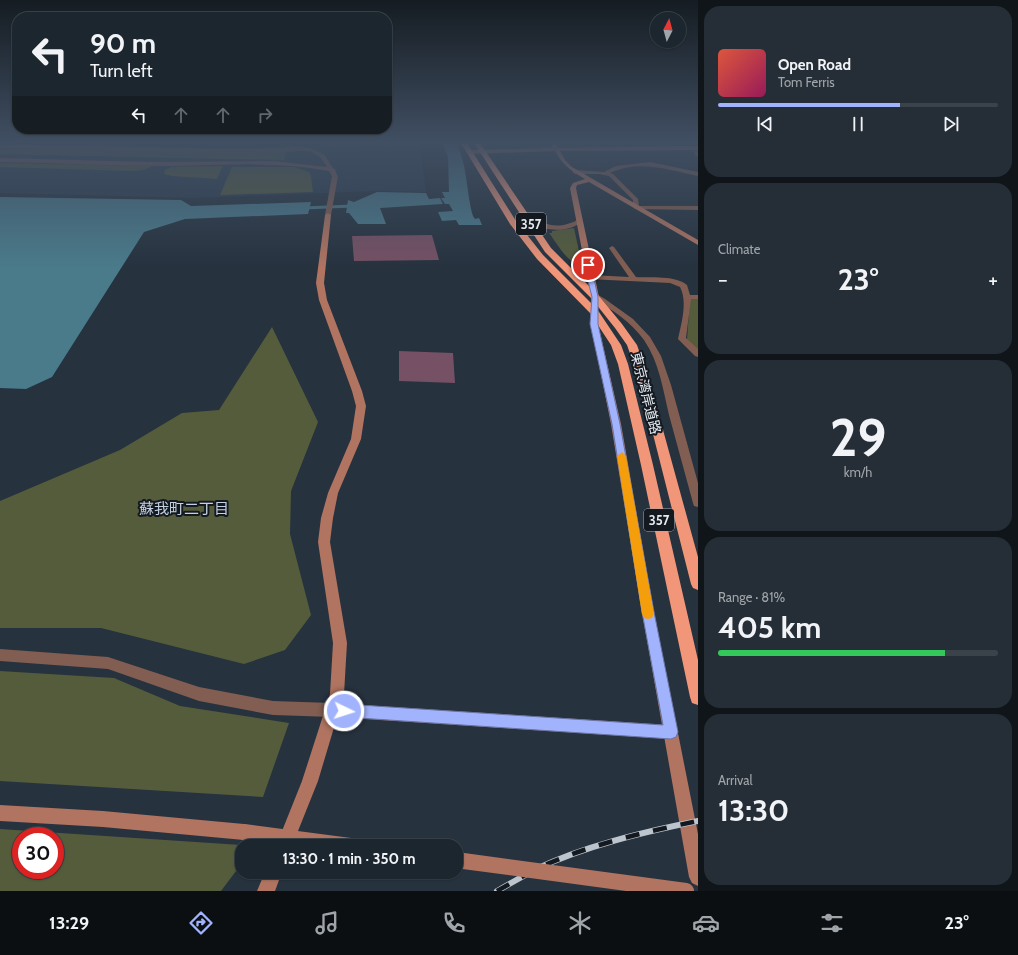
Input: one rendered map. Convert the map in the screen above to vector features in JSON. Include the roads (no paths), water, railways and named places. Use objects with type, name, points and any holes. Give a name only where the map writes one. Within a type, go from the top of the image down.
[{"type":"highway","name":"東京湾岸道路","points":[[489,185],[499,202],[530,245],[594,311],[616,345],[623,364],[647,466],[698,697]]},
{"type":"highway","name":"東京湾岸道路","points":[[504,185],[558,261],[595,297],[619,326],[632,346],[644,379],[698,584]]},
{"type":"street","points":[[287,839],[310,781],[337,694],[340,643],[324,542],[327,518],[333,493],[356,439],[361,406],[355,385],[323,300],[320,283],[328,215],[334,185]]},
{"type":"street","points":[[575,185],[574,186],[579,221],[595,297],[594,324],[617,431],[648,612],[671,732],[694,835],[698,877]]},
{"type":"street","points":[[596,185],[698,243]]},
{"type":"street","points":[[621,185],[636,200],[637,208]]},
{"type":"street","points":[[637,208],[698,208]]},
{"type":"street","points":[[527,218],[540,226],[547,227],[567,227],[579,221]]},
{"type":"street","points":[[612,248],[634,279]]},
{"type":"street","points":[[591,278],[675,282],[684,287],[688,297],[682,340],[698,354]]},
{"type":"street","points":[[595,297],[612,306],[629,320],[646,339],[656,355],[670,397],[698,503]]},
{"type":"street","points":[[688,297],[698,297]]},
{"type":"street","points":[[0,655],[108,663],[199,694],[273,708],[332,710],[671,732]]},
{"type":"street","points":[[0,813],[103,819],[244,832],[297,839]]},
{"type":"street","points":[[463,861],[686,891]]},
{"type":"street","points":[[266,891],[271,879]]},
{"type":"waterway","points":[[303,208],[353,206]]},
{"type":"railway","points":[[497,891],[534,870],[573,854],[636,835],[698,821]]},
{"type":"district","name":"蘇我町二丁目","points":[[184,509]]}]
